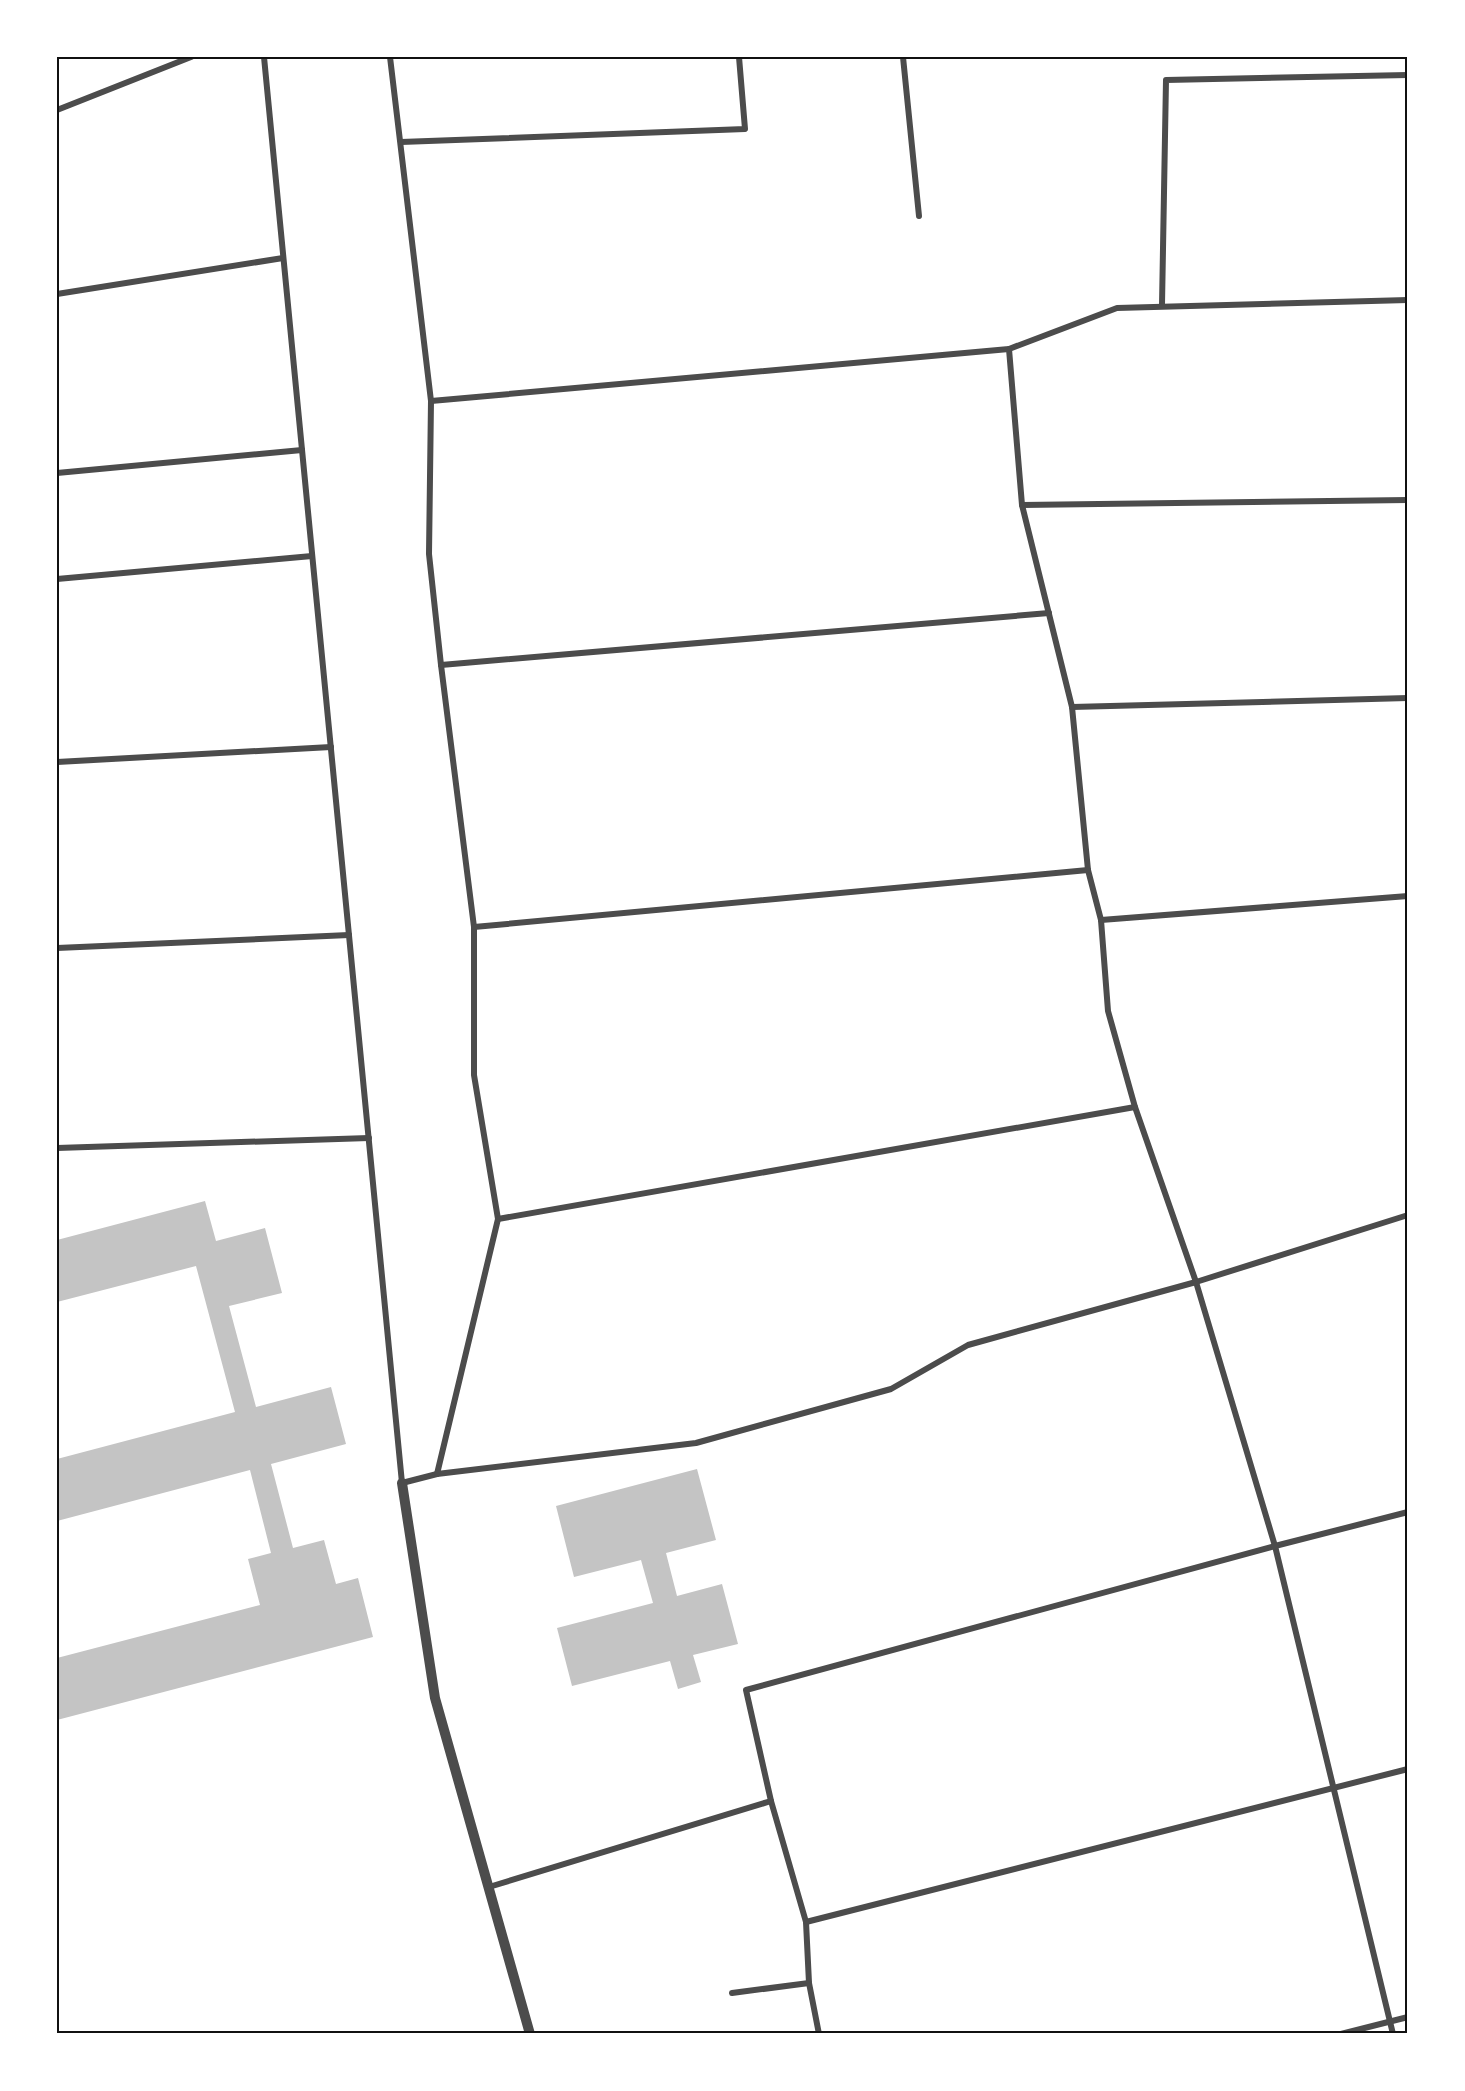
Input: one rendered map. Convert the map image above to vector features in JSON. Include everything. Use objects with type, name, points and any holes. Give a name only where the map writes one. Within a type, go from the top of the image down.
[{"type":"street","points":[[57,110],[191,57]]},
{"type":"street","points":[[264,57],[402,1483],[435,1698],[530,2034]]},
{"type":"street","points":[[390,57],[431,401],[429,554],[474,927],[474,1075],[498,1219],[437,1473]]},
{"type":"street","points":[[400,142],[746,129],[739,57]]},
{"type":"street","points":[[903,57],[918,216]]},
{"type":"street","points":[[1162,305],[1166,80],[1408,75]]},
{"type":"street","points":[[57,294],[283,258]]},
{"type":"street","points":[[431,401],[1009,349],[1118,308],[1408,300]]},
{"type":"street","points":[[1009,349],[1022,505],[1072,707],[1088,870],[1101,920],[1108,1011],[1135,1107],[1196,1282],[1275,1546],[1392,2034]]},
{"type":"street","points":[[57,473],[302,450]]},
{"type":"street","points":[[1022,505],[1408,500]]},
{"type":"street","points":[[57,579],[312,556]]},
{"type":"street","points":[[441,665],[1049,613]]},
{"type":"street","points":[[1072,707],[1408,698]]},
{"type":"street","points":[[57,762],[331,747]]},
{"type":"street","points":[[474,927],[1088,870]]},
{"type":"street","points":[[1101,920],[1408,896]]},
{"type":"street","points":[[57,948],[349,935]]},
{"type":"street","points":[[498,1219],[1135,1107]]},
{"type":"street","points":[[57,1148],[369,1138]]},
{"type":"street","points":[[402,1483],[437,1473],[696,1443],[891,1389],[968,1345],[1196,1282],[1408,1215]]},
{"type":"street","points":[[819,2034],[809,1983],[806,1922],[771,1801],[746,1690],[1408,1512]]},
{"type":"street","points":[[806,1922],[1408,1769]]},
{"type":"street","points":[[489,1887],[771,1801]]},
{"type":"street","points":[[732,1993],[809,1983]]},
{"type":"street","points":[[1341,2034],[1408,2017]]},
{"type":"building","points":[[205,1201],[216,1241],[265,1228],[282,1293],[229,1306],[256,1407],[331,1387],[346,1444],[271,1464],[293,1548],[324,1540],[336,1584],[358,1578],[373,1637],[57,1720],[57,1658],[260,1605],[248,1559],[271,1553],[250,1470],[57,1521],[57,1459],[235,1412],[196,1266],[57,1302],[57,1240]]},
{"type":"building","points":[[697,1469],[716,1540],[666,1553],[677,1596],[722,1584],[738,1644],[693,1655],[701,1682],[678,1689],[670,1661],[572,1686],[557,1628],[653,1603],[641,1560],[574,1577],[556,1506]]}]
